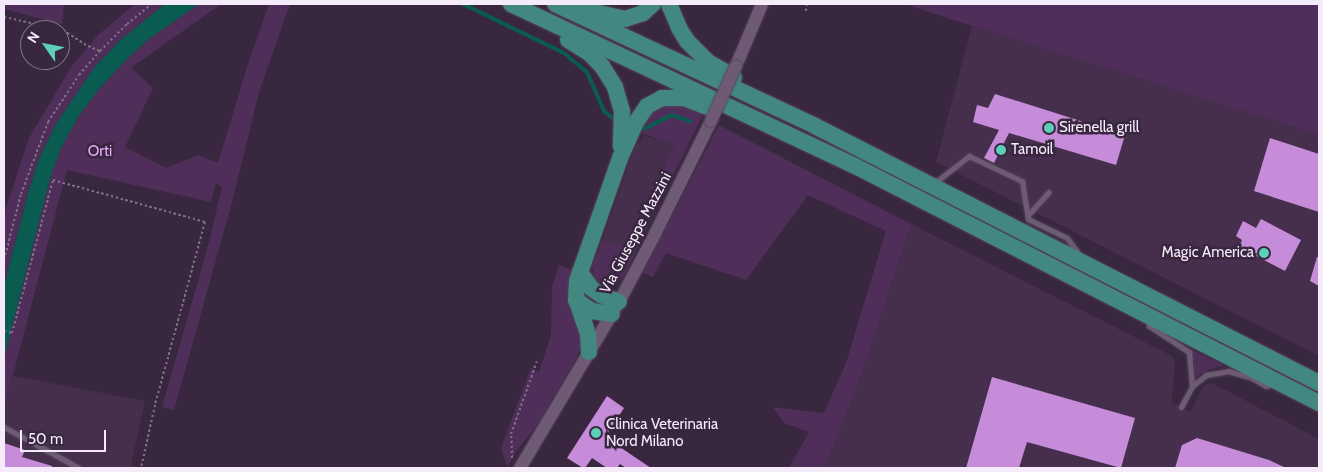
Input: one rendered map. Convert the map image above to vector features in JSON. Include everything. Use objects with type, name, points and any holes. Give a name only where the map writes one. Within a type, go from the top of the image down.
[{"type":"highway","points":[[555,4],[815,126],[1319,383]]},
{"type":"highway","points":[[580,4],[599,12],[625,19],[643,13],[653,4]]},
{"type":"highway","points":[[669,4],[679,28],[687,41],[708,62],[769,95],[815,126]]},
{"type":"highway","points":[[514,5],[764,122],[1145,313],[1319,403]]},
{"type":"highway","points":[[514,5],[527,20],[590,54],[610,76],[620,99],[622,111],[620,158]]},
{"type":"highway","points":[[589,352],[588,334],[576,300],[580,272],[620,158],[642,113],[653,102],[662,98],[678,97],[692,100],[752,127],[764,122]]},
{"type":"highway","points":[[580,272],[591,288],[615,308]]},
{"type":"highway","points":[[576,300],[592,311],[615,308]]},
{"type":"street","name":"Via Giuseppe Mazzini","points":[[517,466],[615,308],[662,220],[711,121],[762,4]]},
{"type":"lane","points":[[932,185],[969,156],[1022,181],[1028,219],[1067,238],[1085,262]]},
{"type":"lane","points":[[1027,216],[1050,192]]},
{"type":"lane","points":[[1145,313],[1150,326],[1189,352],[1192,386]]},
{"type":"lane","points":[[1181,407],[1192,386],[1206,375],[1228,371],[1252,378],[1266,386],[1278,382]]},
{"type":"lane","points":[[4,427],[78,468]]},
{"type":"path","points":[[4,260],[21,194],[48,122],[79,75],[100,50],[127,24],[152,4]]},
{"type":"path","points":[[806,11],[808,4]]},
{"type":"path","points":[[4,17],[63,30],[88,46],[100,50]]},
{"type":"path","points":[[4,331],[12,333],[53,180],[205,222],[155,405],[141,468]]},
{"type":"path","points":[[517,466],[510,444],[511,434],[537,361]]},
{"type":"shaded area","points":[[165,4],[199,4],[150,38],[126,60],[99,89],[78,117],[61,148],[51,175],[4,358],[4,286],[28,193],[39,159],[56,124],[94,68],[118,42]]},
{"type":"shaded area","points":[[972,26],[1319,135],[1319,356],[936,162]]},
{"type":"shaded area","points":[[645,136],[676,144],[626,245],[602,241],[635,146]]},
{"type":"shaded area","points":[[911,224],[1172,356],[1175,361],[1172,402],[1181,407],[1191,412],[1202,388],[1212,383],[1319,439],[1319,468],[825,468],[866,363]]},
{"type":"shaded area","points":[[13,376],[145,401],[131,465],[143,468],[4,468],[4,409]]},
{"type":"green space","points":[[4,4],[64,4],[62,20],[47,20],[4,9]]},
{"type":"green space","points":[[135,4],[165,4],[118,42],[94,68],[56,124],[39,159],[28,192],[4,286],[4,214],[29,138],[71,67],[98,35]]},
{"type":"green space","name":"Orti","points":[[199,4],[221,4],[131,68],[153,88],[125,147],[166,168],[198,155],[218,163],[247,67],[269,4],[290,4],[259,92],[231,206],[174,410],[162,407],[207,250],[222,187],[216,183],[211,202],[67,170],[4,409],[4,358],[51,175],[61,148],[78,117],[99,89],[126,60],[150,38]]},
{"type":"green space","points":[[905,4],[1319,4],[1319,135],[972,26]]},
{"type":"green space","points":[[676,101],[705,110],[624,276],[613,286],[600,285],[595,281],[592,266],[602,241],[626,245],[675,145],[638,132],[655,108]]},
{"type":"green space","points":[[719,125],[911,224],[866,363],[825,468],[789,468],[809,432],[784,423],[773,407],[824,413],[846,363],[886,231],[808,195],[746,280],[666,253],[653,277],[643,273]]},
{"type":"green space","points":[[559,265],[574,271],[582,339],[580,349],[575,361],[536,427],[517,450],[507,467],[501,448],[531,368],[539,372],[551,335],[552,287]]},
{"type":"green space","points":[[1188,348],[1223,366],[1208,370],[1195,378],[1194,362]]},
{"type":"building","name":"Sirenella grill","points":[[995,94],[1125,135],[1116,165],[1009,133],[994,163],[984,158],[999,130],[973,122],[977,105],[988,108]]},
{"type":"building","points":[[1270,138],[1319,154],[1319,212],[1254,191]]},
{"type":"building","points":[[1261,219],[1301,240],[1285,271],[1239,247],[1242,240],[1236,236],[1243,221],[1256,228]]},
{"type":"building","points":[[1317,257],[1319,257],[1319,286],[1310,281]]},
{"type":"building","points":[[992,377],[1135,418],[1121,468],[1027,442],[1019,468],[966,468]]},
{"type":"building","name":"Clinica Veterinaria Nord Milano","points":[[607,396],[624,408],[605,437],[651,468],[626,468],[620,464],[617,468],[607,468],[592,458],[583,468],[567,458]]},
{"type":"building","points":[[1197,438],[1269,460],[1286,468],[1175,468],[1182,445]]},
{"type":"building","points":[[4,443],[25,450],[22,457],[52,466],[52,468],[4,468]]},
{"type":"waterway","points":[[463,4],[564,53],[587,72],[604,111],[614,119]]},
{"type":"waterway","points":[[644,129],[671,115],[690,121]]},
{"type":"place","name":"Sirenella grill","points":[[1049,128]]},
{"type":"place","name":"Tamoil","points":[[1001,150]]},
{"type":"place","name":"Magic America","points":[[1264,253]]},
{"type":"place","name":"Clinica Veterinaria Nord Milano","points":[[596,433]]}]
